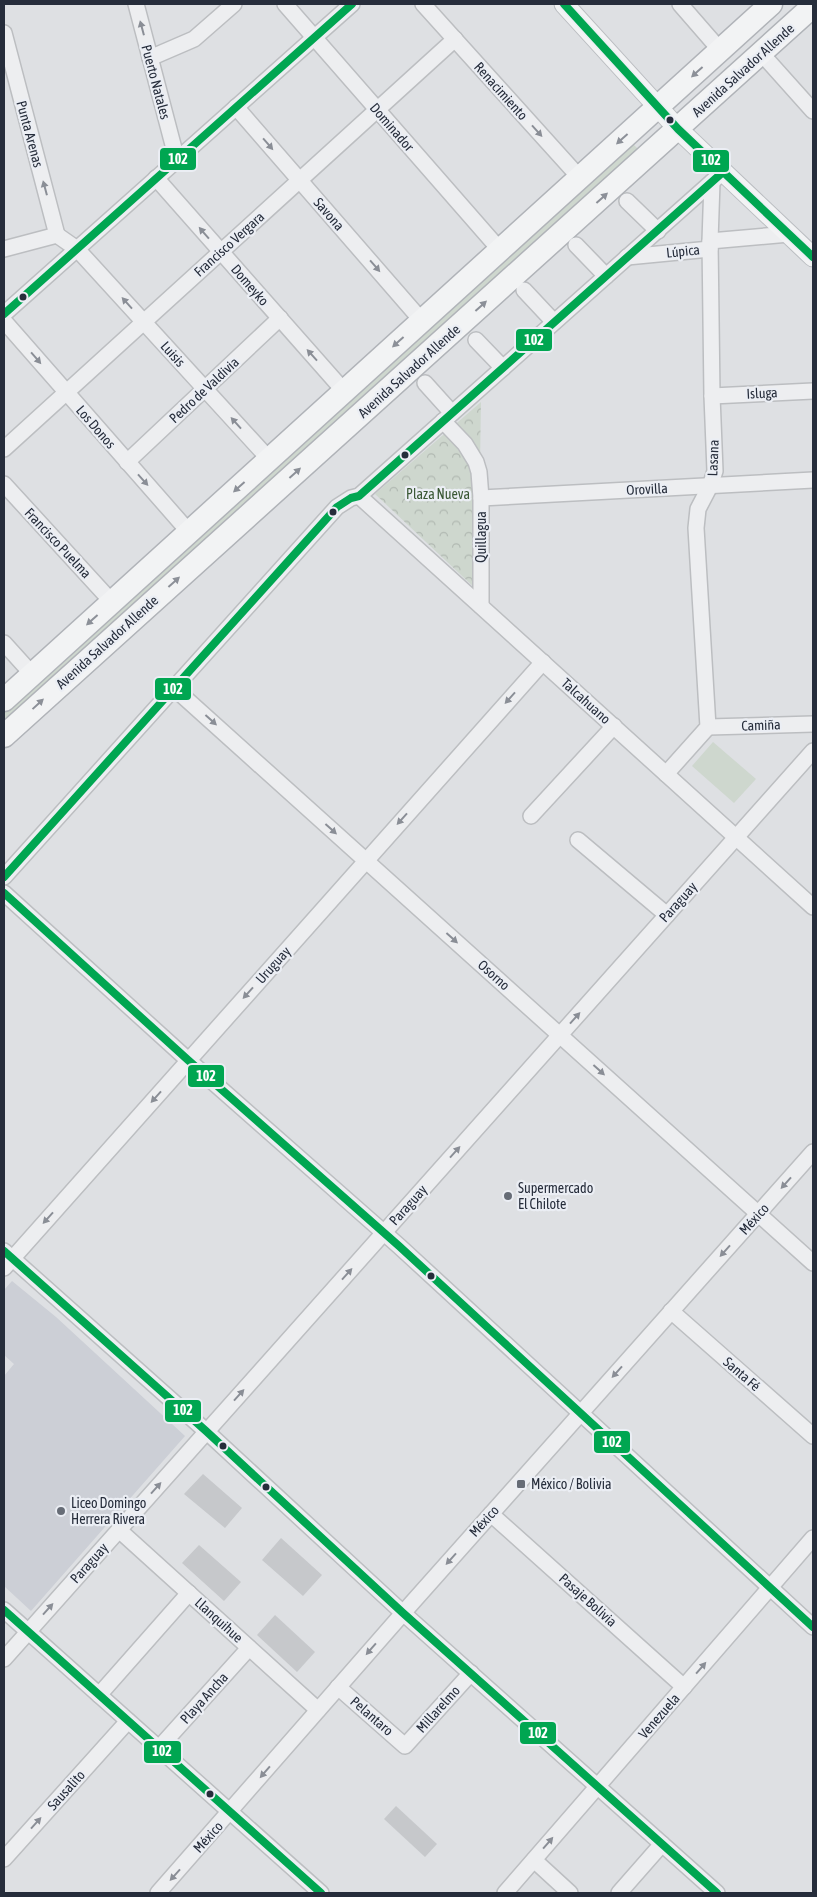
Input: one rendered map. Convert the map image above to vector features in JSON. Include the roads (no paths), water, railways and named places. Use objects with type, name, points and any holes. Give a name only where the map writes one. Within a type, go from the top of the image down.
[{"type":"highway","name":"Avenida Salvador Allende","points":[[4,700],[771,4]]},
{"type":"highway","name":"Avenida Salvador Allende","points":[[4,736],[813,6]]},
{"type":"main road","points":[[564,4],[658,106],[718,177],[789,234],[813,257]]},
{"type":"street","name":"Puerto Natales","points":[[136,4],[177,160]]},
{"type":"street","points":[[150,58],[194,39],[234,4]]},
{"type":"street","name":"Dominador","points":[[284,4],[500,250]]},
{"type":"street","points":[[4,314],[352,4]]},
{"type":"street","name":"Renacimiento","points":[[423,4],[580,178]]},
{"type":"street","points":[[680,4],[720,50]]},
{"type":"street","name":"Punta Arenas","points":[[4,33],[57,235]]},
{"type":"street","name":"Francisco Vergara","points":[[4,449],[455,39]]},
{"type":"street","points":[[761,53],[813,112]]},
{"type":"street","name":"Savona","points":[[236,107],[422,321]]},
{"type":"street","points":[[4,877],[337,507],[351,498],[359,496],[718,177]]},
{"type":"street","name":"Lasana","points":[[708,727],[696,528],[698,509],[710,486],[715,471],[710,245],[718,177]]},
{"type":"street","name":"Domeyko","points":[[156,178],[344,391]]},
{"type":"street","points":[[628,201],[658,230]]},
{"type":"street","name":"Lúpica","points":[[627,257],[789,234]]},
{"type":"street","points":[[4,249],[57,235]]},
{"type":"street","name":"Luisis","points":[[57,235],[77,249],[269,460]]},
{"type":"street","points":[[576,246],[606,276]]},
{"type":"street","points":[[524,290],[554,322]]},
{"type":"street","name":"Pedro de Valdivia","points":[[127,462],[280,318]]},
{"type":"street","name":"Los Donos","points":[[4,321],[189,532]]},
{"type":"street","points":[[476,340],[503,368]]},
{"type":"street","name":"Quillagua","points":[[424,383],[466,444],[479,472],[482,606]]},
{"type":"street","name":"Isluga","points":[[712,396],[813,391]]},
{"type":"street","name":"Orovilla","points":[[481,498],[813,480]]},
{"type":"street","name":"Francisco Puelma","points":[[4,484],[112,602]]},
{"type":"street","name":"Talcahuano","points":[[359,496],[813,906]]},
{"type":"street","points":[[4,643],[32,674]]},
{"type":"street","name":"Uruguay","points":[[7,1259],[188,1060],[543,662]]},
{"type":"street","name":"Osorno","points":[[174,688],[813,1263]]},
{"type":"street","name":"Camiña","points":[[708,727],[813,724]]},
{"type":"street","points":[[531,816],[614,726]]},
{"type":"street","points":[[666,774],[708,727]]},
{"type":"street","name":"Paraguay","points":[[4,1659],[813,750]]},
{"type":"street","points":[[578,840],[666,915]]},
{"type":"street","points":[[4,893],[188,1060],[384,1232],[813,1627]]},
{"type":"street","name":"México","points":[[158,1893],[403,1613],[813,1152]]},
{"type":"street","points":[[7,1259],[206,1431],[403,1613],[717,1893]]},
{"type":"street","name":"Santa Fé","points":[[671,1311],[813,1436]]},
{"type":"street","name":"Pasaje Bolivia","points":[[491,1514],[684,1687]]},
{"type":"street","name":"Llanquihue","points":[[119,1530],[318,1710]]},
{"type":"street","name":"Venezuela","points":[[505,1893],[813,1538]]},
{"type":"street","points":[[99,1695],[189,1594]]},
{"type":"street","points":[[4,1610],[321,1893]]},
{"type":"street","name":"Playa Ancha","points":[[159,1748],[249,1648]]},
{"type":"street","name":"Millarelmo","points":[[405,1746],[471,1673]]},
{"type":"street","name":"Pelantaro","points":[[338,1687],[405,1746]]},
{"type":"street","name":"Sausalito","points":[[4,1859],[128,1721]]},
{"type":"street","points":[[619,1893],[662,1844]]},
{"type":"street","points":[[534,1860],[570,1893]]},
{"type":"place","name":"Supermercado El Chilote","points":[[508,1196]]},
{"type":"place","name":"México / Bolivia","points":[[521,1484]]},
{"type":"place","name":"Liceo Domingo Herrera Rivera","points":[[61,1511]]},
{"type":"park label","name":"Plaza Nueva","points":[[438,494]]}]
